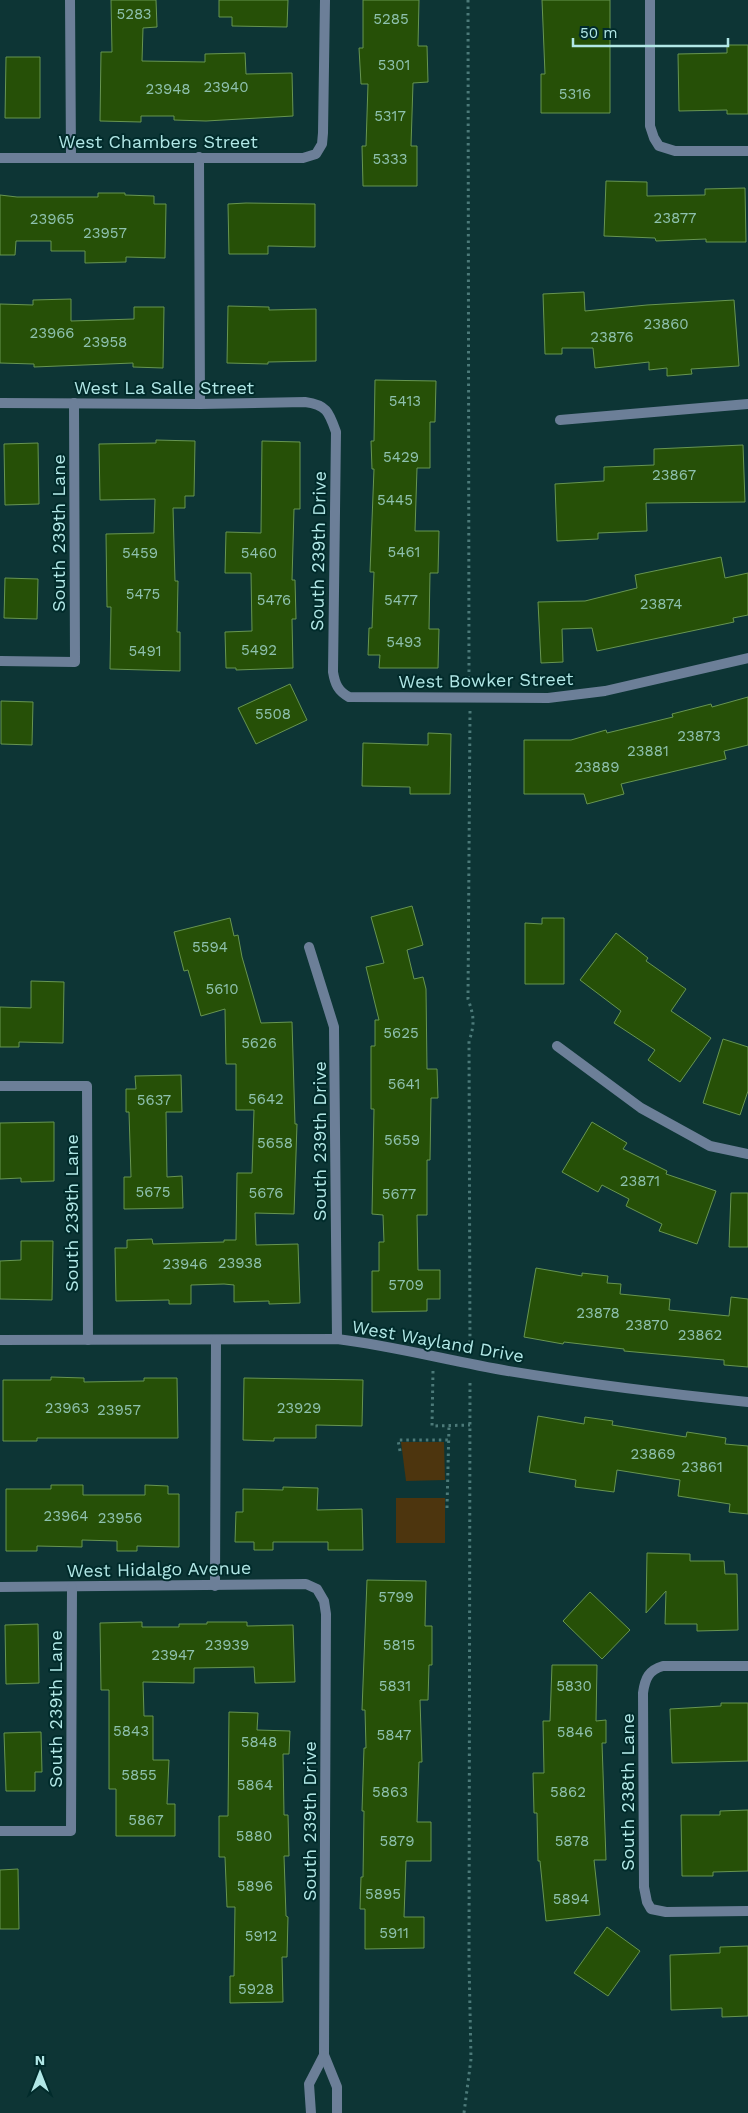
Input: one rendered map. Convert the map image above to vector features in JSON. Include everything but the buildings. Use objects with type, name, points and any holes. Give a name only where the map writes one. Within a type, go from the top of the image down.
[{"type":"street","points":[[70,0],[71,157]]},
{"type":"street","name":"West Chambers Street","points":[[0,158],[303,158],[316,154],[322,144],[323,133],[325,0]]},
{"type":"street","points":[[650,0],[650,126],[659,146],[675,150],[748,151]]},
{"type":"street","points":[[199,157],[200,404]]},
{"type":"street","name":"West La Salle Street","points":[[0,403],[200,404],[305,402],[318,404],[326,409]]},
{"type":"street","name":"South 239th Lane","points":[[0,661],[75,662],[74,404]]},
{"type":"street","points":[[560,420],[748,404]]},
{"type":"street","name":"South 239th Drive","points":[[326,409],[336,432],[333,672],[335,684],[341,693]]},
{"type":"street","name":"West Bowker Street","points":[[341,693],[349,697],[359,698],[548,698],[605,691],[748,658]]},
{"type":"street","name":"South 239th Drive","points":[[310,947],[334,1027],[337,1339]]},
{"type":"street","points":[[557,1046],[641,1108],[710,1146],[748,1154]]},
{"type":"street","name":"South 239th Lane","points":[[0,1086],[87,1086],[88,1340]]},
{"type":"street","name":"West Wayland Drive","points":[[0,1340],[337,1339],[383,1345],[505,1370],[662,1393],[748,1402]]},
{"type":"street","points":[[215,1586],[216,1340]]},
{"type":"street","name":"West Hidalgo Avenue","points":[[0,1586],[215,1586],[292,1583],[306,1584],[317,1589]]},
{"type":"street","name":"South 239th Lane","points":[[0,1831],[71,1831],[72,1587]]},
{"type":"street","name":"South 239th Drive","points":[[317,1589],[324,1601],[326,1614],[324,2055],[337,2087],[337,2113]]},
{"type":"street","name":"South 238th Lane","points":[[748,1666],[663,1666],[649,1674],[643,1692],[644,1887],[647,1902],[651,1909],[666,1912],[748,1911]]},
{"type":"street","name":"South 239th Drive","points":[[311,2113],[310,2084],[324,2055]]},
{"type":"path","points":[[464,2113],[471,2059],[469,1962],[470,1363],[468,1041],[474,1028],[468,999],[468,0]]},
{"type":"path","points":[[433,1356],[432,1426],[470,1425]]},
{"type":"path","points":[[447,1508],[449,1426]]},
{"type":"path","points":[[400,1451],[398,1440],[449,1440]]},
{"type":"shaded area","points":[[401,1442],[444,1442],[445,1480],[406,1481]]},
{"type":"shaded area","points":[[396,1498],[445,1498],[445,1543],[396,1543]]}]
